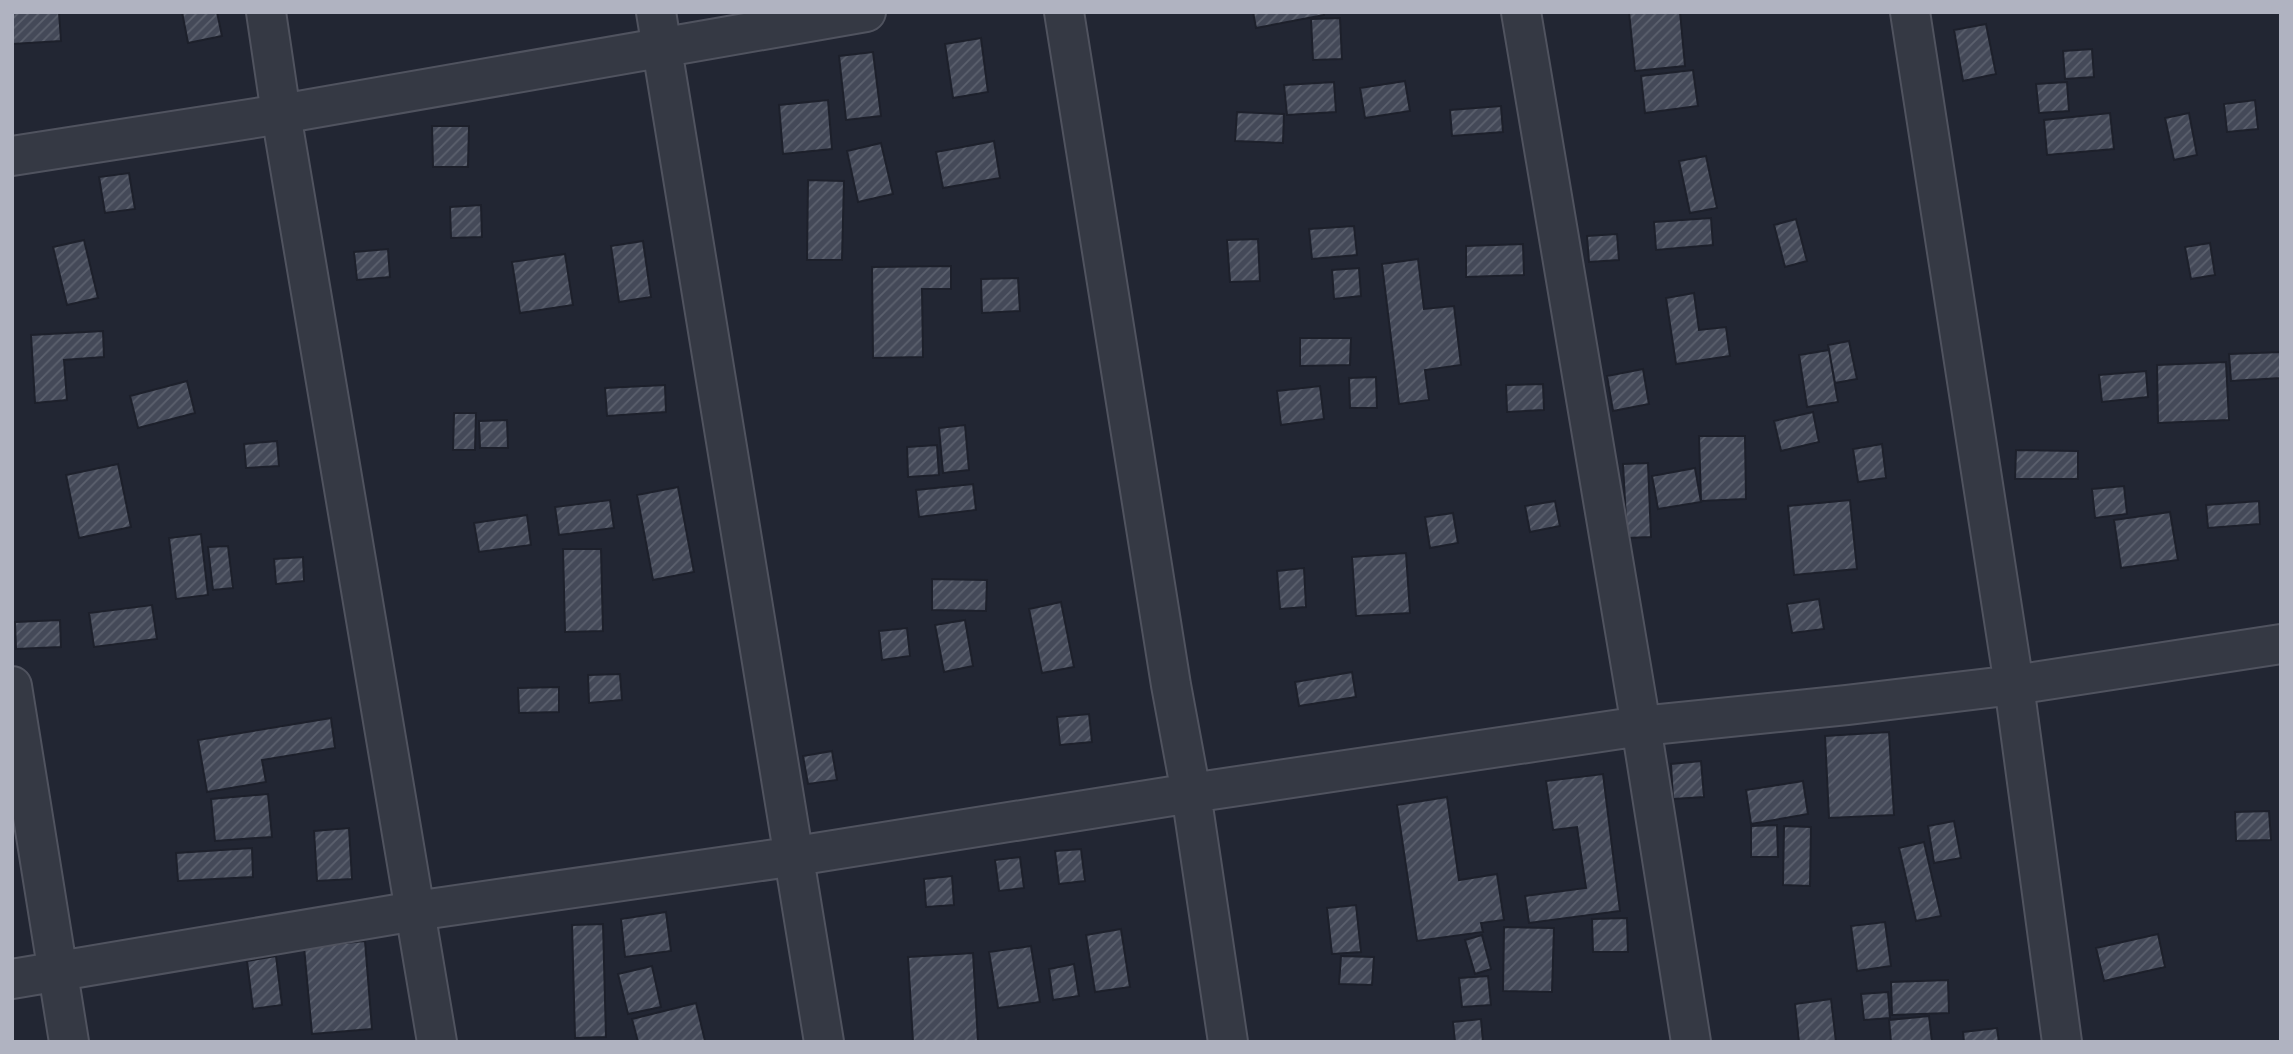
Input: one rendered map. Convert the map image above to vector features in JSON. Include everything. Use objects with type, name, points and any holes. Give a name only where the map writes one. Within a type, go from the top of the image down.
[{"type":"street","points":[[266,12],[437,1042]]},
{"type":"street","points":[[12,156],[281,114],[658,29],[866,12]]},
{"type":"street","points":[[1064,12],[1171,685],[1191,793],[1228,1042]]},
{"type":"street","points":[[1521,12],[1641,726],[1691,1042]]},
{"type":"street","points":[[1910,12],[2014,685],[2063,1042]]},
{"type":"street","points":[[658,29],[796,856],[824,1042]]},
{"type":"street","points":[[12,979],[415,911],[796,856],[1191,793],[1641,726],[2014,685],[2281,645]]},
{"type":"street","points":[[12,687],[69,1042]]},
{"type":"building","points":[[12,12],[59,12],[61,41],[12,44]]},
{"type":"building","points":[[182,12],[217,12],[222,36],[188,43]]},
{"type":"building","points":[[1253,12],[1324,12],[1324,15],[1256,28]]},
{"type":"building","points":[[1629,12],[1680,12],[1685,66],[1635,71]]},
{"type":"building","points":[[1340,18],[1342,59],[1313,60],[1311,19]]},
{"type":"building","points":[[1986,24],[1996,74],[1963,81],[1954,30]]},
{"type":"building","points":[[981,38],[988,92],[953,98],[945,44]]},
{"type":"building","points":[[2092,49],[2094,77],[2065,79],[2063,51]]},
{"type":"building","points":[[873,52],[881,116],[846,120],[839,56]]},
{"type":"building","points":[[1693,70],[1698,106],[1645,113],[1641,76]]},
{"type":"building","points":[[1405,81],[1410,111],[1365,118],[1360,88]]},
{"type":"building","points":[[1334,82],[1336,112],[1287,115],[1284,85]]},
{"type":"building","points":[[2067,82],[2069,111],[2039,113],[2036,84]]},
{"type":"building","points":[[828,100],[832,149],[783,154],[779,105]]},
{"type":"building","points":[[2255,100],[2258,129],[2227,132],[2224,104]]},
{"type":"building","points":[[1501,106],[1503,132],[1452,136],[1450,110]]},
{"type":"building","points":[[1237,112],[1284,114],[1283,143],[1235,141]]},
{"type":"building","points":[[2110,113],[2114,149],[2047,155],[2044,120]]},
{"type":"building","points":[[2189,113],[2197,155],[2174,160],[2165,118]]},
{"type":"building","points":[[432,126],[469,126],[468,167],[433,167]]},
{"type":"building","points":[[994,141],[1000,178],[943,188],[936,152]]},
{"type":"building","points":[[881,143],[893,194],[858,202],[847,151]]},
{"type":"building","points":[[1706,156],[1717,208],[1690,213],[1679,161]]},
{"type":"building","points":[[129,173],[135,209],[105,213],[99,177]]},
{"type":"building","points":[[808,180],[844,181],[842,260],[807,260]]},
{"type":"building","points":[[481,205],[482,237],[451,238],[450,207]]},
{"type":"building","points":[[1711,218],[1713,245],[1656,250],[1654,222]]},
{"type":"building","points":[[1796,219],[1807,261],[1785,267],[1774,225]]},
{"type":"building","points":[[1354,226],[1357,255],[1312,259],[1309,229]]},
{"type":"building","points":[[1617,234],[1619,260],[1589,262],[1587,236]]},
{"type":"building","points":[[1258,239],[1260,281],[1230,282],[1227,240]]},
{"type":"building","points":[[84,240],[98,298],[67,305],[53,247]]},
{"type":"building","points":[[643,241],[651,297],[619,302],[611,246]]},
{"type":"building","points":[[2210,243],[2215,275],[2191,279],[2185,247]]},
{"type":"building","points":[[1523,244],[1524,275],[1466,277],[1466,246]]},
{"type":"building","points":[[388,249],[390,277],[357,280],[354,252]]},
{"type":"building","points":[[565,254],[573,305],[520,313],[512,262]]},
{"type":"building","points":[[1418,259],[1424,309],[1454,306],[1461,365],[1425,370],[1429,400],[1399,404],[1382,264]]},
{"type":"building","points":[[951,266],[951,289],[922,289],[923,357],[873,358],[872,267]]},
{"type":"building","points":[[1359,268],[1361,296],[1334,299],[1332,270]]},
{"type":"building","points":[[1018,278],[1020,311],[982,313],[981,279]]},
{"type":"building","points":[[1694,293],[1699,330],[1726,327],[1730,356],[1676,364],[1666,298]]},
{"type":"building","points":[[103,331],[104,357],[64,360],[67,400],[35,403],[31,335]]},
{"type":"building","points":[[1300,338],[1351,338],[1350,365],[1300,366]]},
{"type":"building","points":[[1849,341],[1857,379],[1835,383],[1828,345]]},
{"type":"building","points":[[1829,350],[1838,402],[1807,407],[1799,355]]},
{"type":"building","points":[[2281,352],[2281,378],[2231,381],[2229,354]]},
{"type":"building","points":[[2226,362],[2229,420],[2158,423],[2157,365]]},
{"type":"building","points":[[1643,369],[1649,404],[1613,411],[1607,376]]},
{"type":"building","points":[[2146,371],[2148,397],[2102,402],[2099,375]]},
{"type":"building","points":[[1376,377],[1377,408],[1350,408],[1349,378]]},
{"type":"building","points":[[187,381],[195,413],[138,428],[130,396]]},
{"type":"building","points":[[1543,384],[1544,410],[1507,412],[1506,385]]},
{"type":"building","points":[[665,385],[666,412],[607,416],[605,388]]},
{"type":"building","points":[[1320,386],[1324,419],[1281,425],[1277,391]]},
{"type":"building","points":[[1813,412],[1819,442],[1781,451],[1774,421]]},
{"type":"building","points":[[454,413],[476,413],[475,450],[453,450]]},
{"type":"building","points":[[507,420],[508,448],[480,448],[479,421]]},
{"type":"building","points":[[965,425],[969,470],[943,473],[939,428]]},
{"type":"building","points":[[1699,436],[1745,436],[1746,499],[1701,501]]},
{"type":"building","points":[[277,441],[279,466],[246,468],[244,444]]},
{"type":"building","points":[[1882,444],[1886,478],[1858,482],[1853,449]]},
{"type":"building","points":[[937,445],[939,475],[908,477],[907,447]]},
{"type":"building","points":[[2016,450],[2078,451],[2078,479],[2015,479]]},
{"type":"building","points":[[1648,463],[1651,537],[1627,538],[1623,464]]},
{"type":"building","points":[[118,464],[131,527],[79,538],[66,475]]},
{"type":"building","points":[[1695,468],[1701,502],[1658,509],[1652,476]]},
{"type":"building","points":[[973,484],[976,510],[919,517],[916,490]]},
{"type":"building","points":[[2124,486],[2127,514],[2095,518],[2092,489]]},
{"type":"building","points":[[678,487],[694,572],[653,580],[637,495]]},
{"type":"building","points":[[610,500],[614,528],[559,535],[555,507]]},
{"type":"building","points":[[1850,500],[1857,569],[1794,575],[1788,506]]},
{"type":"building","points":[[1555,501],[1560,526],[1530,532],[1525,506]]},
{"type":"building","points":[[2259,501],[2260,524],[2208,528],[2206,505]]},
{"type":"building","points":[[2170,512],[2178,560],[2121,568],[2114,520]]},
{"type":"building","points":[[1453,513],[1458,543],[1430,548],[1425,517]]},
{"type":"building","points":[[527,515],[531,545],[479,552],[474,523]]},
{"type":"building","points":[[201,534],[208,595],[176,599],[169,538]]},
{"type":"building","points":[[228,546],[233,588],[213,590],[208,547]]},
{"type":"building","points":[[563,549],[601,549],[603,631],[565,632]]},
{"type":"building","points":[[1406,553],[1410,613],[1356,616],[1352,557]]},
{"type":"building","points":[[303,557],[304,581],[276,584],[274,559]]},
{"type":"building","points":[[1304,568],[1306,607],[1280,609],[1277,571]]},
{"type":"building","points":[[932,579],[987,580],[986,611],[932,610]]},
{"type":"building","points":[[1819,599],[1824,629],[1792,633],[1787,604]]},
{"type":"building","points":[[1061,602],[1074,667],[1042,673],[1029,609]]},
{"type":"building","points":[[152,605],[157,639],[94,647],[89,613]]},
{"type":"building","points":[[60,620],[61,647],[16,649],[15,622]]},
{"type":"building","points":[[965,620],[973,666],[944,672],[935,625]]},
{"type":"building","points":[[907,628],[910,656],[882,660],[879,631]]},
{"type":"building","points":[[1352,672],[1356,697],[1299,706],[1295,682]]},
{"type":"building","points":[[620,674],[622,700],[589,703],[588,675]]},
{"type":"building","points":[[559,687],[559,712],[519,713],[518,688]]},
{"type":"building","points":[[1089,714],[1092,742],[1060,745],[1057,717]]},
{"type":"building","points":[[331,718],[335,748],[262,760],[266,782],[207,792],[198,740]]},
{"type":"building","points":[[1889,732],[1894,815],[1829,818],[1825,736]]},
{"type":"building","points":[[832,751],[837,780],[808,784],[803,756]]},
{"type":"building","points":[[1701,761],[1704,797],[1673,799],[1671,764]]},
{"type":"building","points":[[1603,774],[1620,911],[1529,923],[1525,896],[1586,888],[1577,827],[1553,830],[1546,781]]},
{"type":"building","points":[[1803,781],[1808,814],[1751,824],[1746,790]]},
{"type":"building","points":[[268,794],[272,837],[215,841],[211,799]]},
{"type":"building","points":[[1447,797],[1459,880],[1497,874],[1504,920],[1481,923],[1483,932],[1417,941],[1397,805]]},
{"type":"building","points":[[2269,811],[2271,840],[2236,841],[2235,812]]},
{"type":"building","points":[[1954,821],[1961,858],[1934,863],[1928,826]]},
{"type":"building","points":[[1777,825],[1778,857],[1751,857],[1751,826]]},
{"type":"building","points":[[1784,826],[1811,827],[1810,886],[1783,885]]},
{"type":"building","points":[[349,828],[352,879],[317,881],[314,831]]},
{"type":"building","points":[[1924,842],[1941,916],[1916,921],[1899,848]]},
{"type":"building","points":[[252,848],[253,877],[178,881],[176,853]]},
{"type":"building","points":[[1081,849],[1085,881],[1059,884],[1055,851]]},
{"type":"building","points":[[1020,857],[1024,888],[999,891],[995,860]]},
{"type":"building","points":[[952,876],[954,905],[926,907],[924,879]]},
{"type":"building","points":[[1356,905],[1361,952],[1332,954],[1327,908]]},
{"type":"building","points":[[666,912],[671,951],[625,957],[621,919]]},
{"type":"building","points":[[1627,918],[1628,952],[1593,952],[1592,919]]},
{"type":"building","points":[[1885,922],[1891,966],[1857,971],[1851,926]]},
{"type":"building","points":[[603,924],[606,1037],[575,1038],[572,925]]},
{"type":"building","points":[[1504,927],[1554,928],[1552,992],[1503,991]]},
{"type":"building","points":[[1121,929],[1130,987],[1095,992],[1086,935]]},
{"type":"building","points":[[2158,934],[2165,967],[2104,981],[2096,948]]},
{"type":"building","points":[[1482,935],[1491,969],[1475,974],[1465,940]]},
{"type":"building","points":[[365,941],[372,1029],[312,1034],[304,947]]},
{"type":"building","points":[[1031,946],[1040,1002],[998,1008],[989,952]]},
{"type":"building","points":[[973,953],[978,1042],[913,1042],[908,957]]},
{"type":"building","points":[[276,956],[282,1005],[253,1009],[247,961]]},
{"type":"building","points":[[1341,956],[1374,957],[1372,985],[1339,984]]},
{"type":"building","points":[[1074,964],[1079,996],[1053,1000],[1049,969]]},
{"type":"building","points":[[652,966],[661,1007],[628,1014],[618,974]]},
{"type":"building","points":[[1488,976],[1491,1005],[1462,1007],[1459,978]]},
{"type":"building","points":[[1948,980],[1949,1013],[1892,1015],[1891,982]]},
{"type":"building","points":[[1888,992],[1890,1018],[1864,1020],[1861,994]]},
{"type":"building","points":[[1831,999],[1836,1042],[1799,1042],[1795,1004]]},
{"type":"building","points":[[696,1003],[705,1041],[638,1042],[632,1019]]},
{"type":"building","points":[[1929,1016],[1932,1042],[1891,1042],[1889,1020]]},
{"type":"building","points":[[1481,1019],[1483,1042],[1455,1042],[1453,1022]]},
{"type":"building","points":[[1997,1028],[1999,1042],[1964,1042],[1963,1032]]}]
